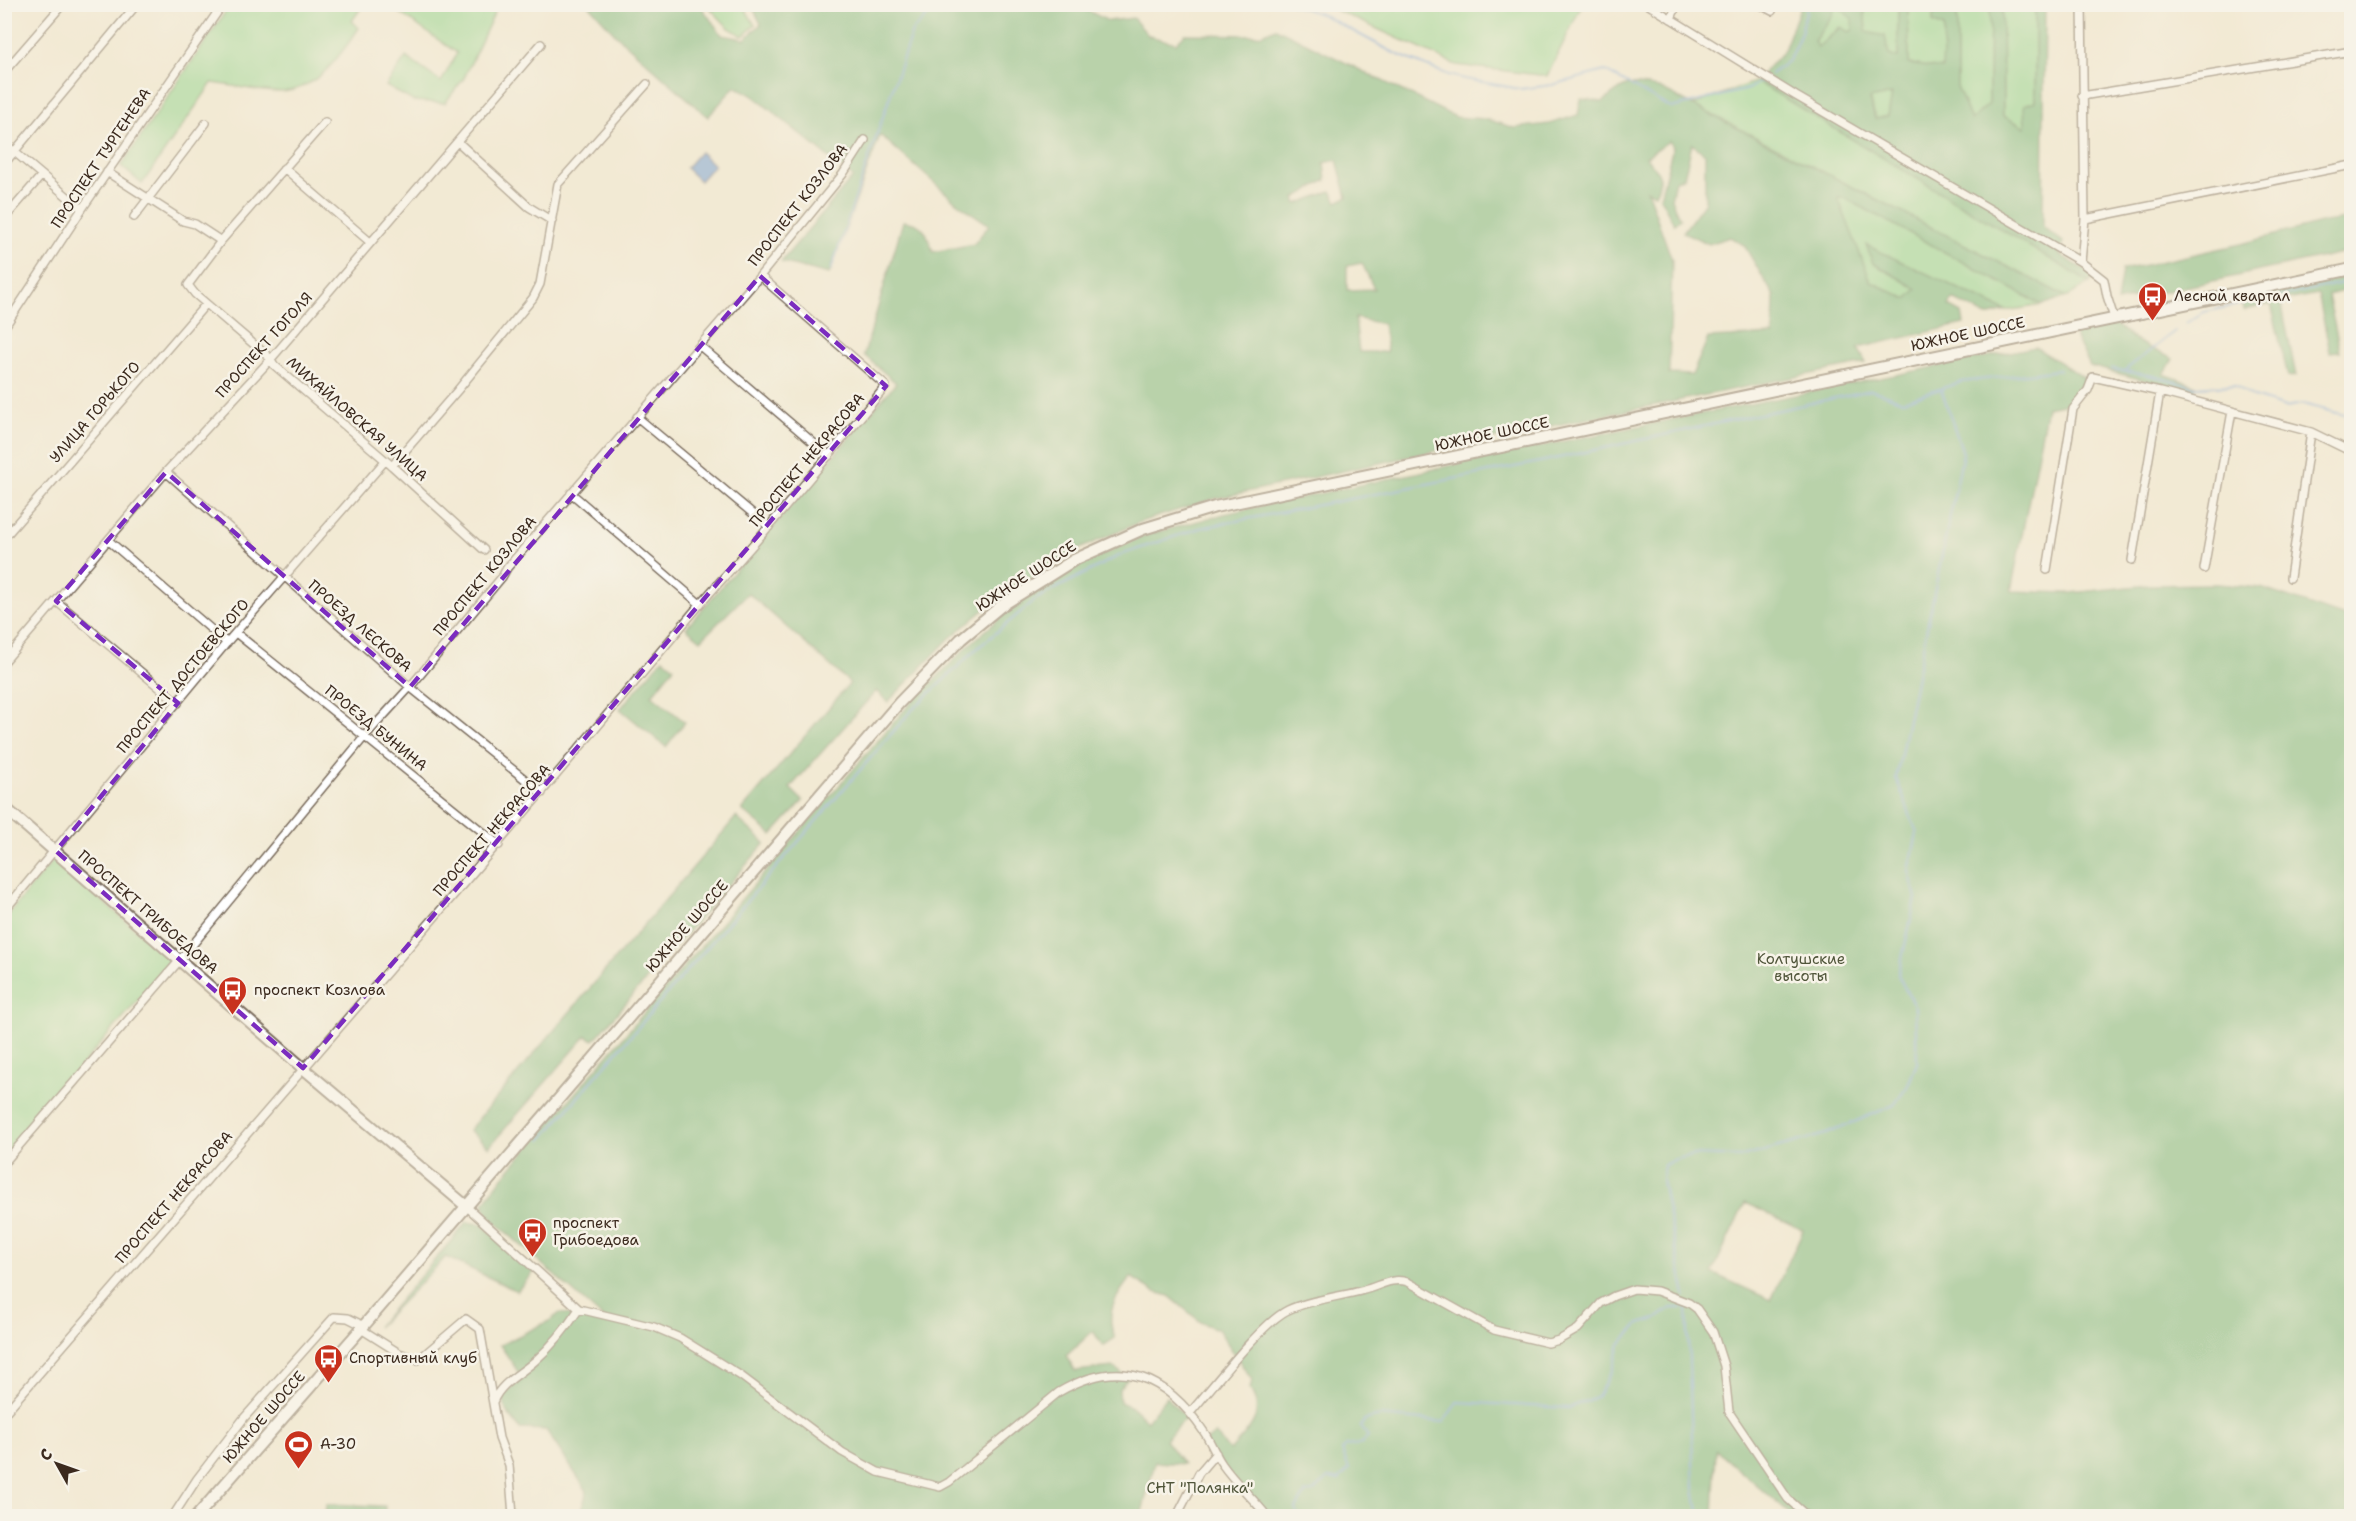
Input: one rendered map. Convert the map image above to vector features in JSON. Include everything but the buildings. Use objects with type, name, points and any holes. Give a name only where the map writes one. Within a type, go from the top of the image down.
[{"type":"street","points":[[4,72],[63,4]]},
{"type":"street","points":[[4,164],[138,4]]},
{"type":"street","name":"ПРОСПЕКТ ТУРГЕНЕВА","points":[[4,328],[107,172],[224,4]]},
{"type":"street","points":[[1647,4],[1796,96],[2048,244],[2081,261],[2104,280],[2114,318]]},
{"type":"street","points":[[1671,19],[1677,4]]},
{"type":"street","points":[[1759,4],[1772,11]]},
{"type":"street","points":[[2081,261],[2085,219],[2082,4]]},
{"type":"street","name":"ПРОСПЕКТ ГОГОЛЯ","points":[[4,662],[166,472],[271,359],[541,44]]},
{"type":"street","points":[[2082,96],[2352,51]]},
{"type":"street","name":"ПРОСПЕКТ ДОСТОЕВСКОГО","points":[[4,911],[56,852],[227,643],[388,463],[464,383],[533,298],[540,284],[558,184],[647,84]]},
{"type":"street","points":[[134,217],[206,123]]},
{"type":"street","points":[[107,172],[147,199],[221,241],[325,123]]},
{"type":"street","name":"ПРОСПЕКТ КОЗЛОВА","points":[[4,1163],[180,960],[365,736],[410,687],[571,493],[760,276],[843,174],[865,140]]},
{"type":"street","points":[[458,142],[529,207],[552,221]]},
{"type":"street","points":[[4,143],[82,209]]},
{"type":"street","points":[[2085,219],[2352,165]]},
{"type":"street","points":[[284,168],[369,242]]},
{"type":"street","points":[[4,219],[42,175]]},
{"type":"street","name":"МИХАЙЛОВСКАЯ УЛИЦА","points":[[221,241],[188,285],[206,304],[271,359],[274,365],[388,463],[484,550]]},
{"type":"street","name":"ЮЖНОЕ ШОССЕ","points":[[197,1516],[363,1328],[899,703],[961,639],[1001,606],[1074,560],[1143,529],[1215,507],[2352,269]]},
{"type":"street","name":"ПРОСПЕКТ НЕКРАСОВА","points":[[4,1414],[498,845],[699,604],[769,527],[886,386],[760,276]]},
{"type":"street","name":"УЛИЦА ГОРЬКОГО","points":[[4,538],[206,304]]},
{"type":"street","points":[[700,345],[829,456]]},
{"type":"street","points":[[2047,570],[2073,409],[2088,390],[2093,377],[2312,432],[2352,452]]},
{"type":"street","points":[[2132,560],[2160,392]]},
{"type":"street","points":[[2204,569],[2232,411]]},
{"type":"street","points":[[638,417],[769,527]]},
{"type":"street","points":[[2290,578],[2312,432]]},
{"type":"street","name":"ПРОЕЗД ЛЕСКОВА","points":[[166,472],[410,687],[542,793]]},
{"type":"street","points":[[571,493],[699,604]]},
{"type":"street","points":[[108,540],[227,643]]},
{"type":"street","points":[[56,601],[178,703]]},
{"type":"street","name":"ПРОЕЗД БУНИНА","points":[[236,633],[498,845]]},
{"type":"street","name":"ПРОСПЕКТ ГРИБОЕДОВА","points":[[4,807],[303,1068],[466,1206],[579,1309],[654,1327],[680,1338],[741,1376],[799,1422],[842,1452],[878,1472],[940,1487],[1059,1392],[1092,1377],[1123,1374],[1146,1378],[1159,1385],[1190,1413]]},
{"type":"street","points":[[1267,1516],[1222,1464],[1190,1413],[1254,1340],[1287,1310],[1367,1290],[1398,1279],[1408,1282],[1494,1330],[1548,1343],[1559,1340],[1578,1329],[1601,1303],[1634,1289],[1657,1291],[1689,1303],[1697,1309],[1713,1332],[1724,1366],[1729,1412],[1788,1499],[1807,1516]]},
{"type":"street","points":[[493,1402],[498,1389],[537,1359],[569,1324],[579,1309]]},
{"type":"street","points":[[173,1516],[197,1479],[244,1418],[334,1317],[348,1318],[399,1353],[418,1360],[466,1319],[480,1329],[499,1438],[509,1465],[513,1516]]},
{"type":"street","points":[[1177,1516],[1199,1473],[1216,1453]]},
{"type":"highlighted area","points":[[760,276],[886,386],[303,1068],[56,851],[178,703],[56,601],[166,472],[410,687]]},
{"type":"green space","points":[[751,4],[1077,5],[1108,21],[1133,18],[1149,36],[1176,43],[1185,34],[1259,35],[1276,28],[1455,117],[1486,119],[1514,128],[1549,124],[1578,115],[1581,99],[1603,102],[1628,85],[1659,88],[2067,297],[2042,305],[1845,198],[1838,198],[1871,282],[1907,299],[1917,289],[1873,263],[1866,245],[2006,311],[1987,316],[1953,299],[1949,306],[1962,313],[1964,324],[1858,348],[1866,363],[1551,426],[1214,499],[1140,522],[1068,554],[994,602],[949,639],[888,702],[876,691],[790,788],[803,801],[772,835],[742,810],[850,683],[748,593],[701,640],[686,628],[896,383],[864,355],[903,221],[921,227],[927,235],[933,252],[974,244],[989,225],[956,202],[880,135],[829,274],[781,262],[853,177],[752,95],[735,86],[708,117],[616,35],[589,5],[700,5],[722,35],[745,39],[761,24]],"holes":[[[1669,141],[1673,147],[1660,197],[1674,224],[1680,219],[1671,199],[1675,180],[1684,178],[1692,144],[1705,154],[1705,202],[1683,232],[1709,244],[1730,237],[1744,245],[1774,296],[1773,335],[1708,338],[1692,375],[1669,374],[1672,260],[1647,190],[1655,194],[1660,182],[1659,174],[1646,157]],[[1337,160],[1347,197],[1337,202],[1331,191],[1297,204],[1295,198],[1326,180],[1324,163]],[[1362,263],[1374,289],[1347,290],[1347,266]],[[1355,318],[1383,324],[1387,352],[1359,352]]]},
{"type":"green space","points":[[230,5],[363,5],[352,21],[359,28],[352,38],[327,69],[307,85],[274,92],[212,83],[142,184],[121,166]]},
{"type":"green space","points":[[393,5],[498,5],[464,78],[445,103],[413,101],[386,86],[406,57],[441,82],[457,53],[391,7]]},
{"type":"green space","points":[[707,5],[743,5],[755,25],[743,36],[729,28]]},
{"type":"green space","points":[[1325,5],[1582,5],[1547,76],[1456,65]]},
{"type":"green space","points":[[1801,5],[1864,5],[1866,32],[1885,36],[1889,55],[1898,58],[1898,5],[1908,5],[1909,64],[1942,69],[1944,27],[1933,22],[1934,5],[1957,5],[1957,87],[1971,120],[1989,104],[1990,5],[2002,5],[2003,116],[2025,127],[2024,105],[2035,101],[2035,5],[2045,5],[2043,227],[2063,242],[2059,254],[2094,276],[2090,283],[1756,81],[1784,50]],"holes":[[[1834,7],[1839,7],[1852,19],[1853,30],[1848,32],[1841,27],[1818,47],[1814,41],[1833,14]],[[1892,94],[1888,116],[1875,119],[1870,99]]]},
{"type":"green space","points":[[1864,5],[1898,5],[1898,59],[1889,55],[1866,33]]},
{"type":"green space","points":[[1908,5],[1934,5],[1933,22],[1944,27],[1943,69],[1909,64]]},
{"type":"green space","points":[[1957,5],[1990,5],[1989,104],[1971,120],[1957,87]]},
{"type":"green space","points":[[2002,5],[2035,5],[2035,102],[2026,128],[2003,116]]},
{"type":"green space","points":[[1834,6],[1839,7],[1853,19],[1853,31],[1848,32],[1840,27],[1818,47],[1814,41],[1833,14]]},
{"type":"green space","points":[[1756,81],[2090,283],[2067,297],[1693,105]]},
{"type":"green space","points":[[1893,94],[1888,116],[1876,120],[1870,98]]},
{"type":"green space","points":[[1837,198],[1845,198],[2042,305],[2006,311],[1867,246],[1873,263],[1917,289],[1908,299],[1871,282]]},
{"type":"green space","points":[[2351,218],[2351,251],[2117,302],[2122,270],[2241,244],[2324,222]]},
{"type":"green space","points":[[2351,276],[2351,289],[2328,295],[2340,351],[2330,352],[2318,294],[2281,301],[2296,376],[2288,377],[2271,304],[2244,310],[2242,299]]},
{"type":"green space","points":[[2116,325],[2136,341],[2173,359],[2164,374],[2196,386],[2193,393],[2090,366],[2074,334]]},
{"type":"green space","name":"Колтушские высоты","points":[[2035,347],[2086,379],[2069,403],[2047,407],[2011,591],[2070,593],[2149,585],[2217,584],[2261,588],[2351,619],[2351,1516],[1792,1516],[1716,1450],[1713,1516],[1265,1516],[1214,1458],[1205,1442],[1215,1434],[1230,1451],[1248,1430],[1256,1415],[1255,1399],[1250,1389],[1252,1380],[1218,1329],[1202,1323],[1169,1296],[1155,1292],[1131,1277],[1113,1305],[1111,1321],[1115,1338],[1103,1346],[1093,1331],[1066,1356],[1075,1371],[1113,1367],[1128,1378],[1119,1389],[1120,1402],[1133,1408],[1147,1421],[1166,1397],[1186,1418],[1165,1440],[1183,1464],[1155,1462],[1141,1516],[580,1516],[587,1491],[546,1430],[520,1429],[506,1411],[503,1396],[523,1379],[500,1345],[549,1321],[560,1313],[606,1321],[489,1217],[483,1204],[502,1178],[905,709],[970,644],[1014,606],[1072,568],[1143,536],[1224,514],[1565,441]],"holes":[[[1745,1203],[1803,1230],[1771,1300],[1712,1273]]]},
{"type":"green space","points":[[663,658],[674,667],[652,695],[685,722],[666,747],[620,709]]},
{"type":"green space","points":[[736,817],[765,843],[594,1040],[586,1036],[489,1147],[469,1130]]},
{"type":"green space","points":[[54,859],[172,961],[5,1154],[5,918]]},
{"type":"green space","points":[[467,1222],[481,1224],[535,1271],[517,1291],[446,1257],[377,1327]]},
{"type":"green space","points":[[326,1504],[385,1506],[385,1516],[325,1516]]},
{"type":"water","points":[[700,152],[714,165],[700,181],[686,168]]},
{"type":"waterway","points":[[831,270],[912,31],[939,4]]},
{"type":"waterway","points":[[1239,4],[1259,4]]},
{"type":"waterway","points":[[1291,4],[1323,15],[1396,54],[1449,75],[1520,89],[1552,85],[1605,71],[1671,108],[1748,89],[1761,81]]},
{"type":"waterway","points":[[1771,74],[1789,60],[1801,33],[1808,4]]},
{"type":"waterway","points":[[2186,323],[2204,312],[2352,281]]},
{"type":"waterway","points":[[2124,371],[2175,331]]},
{"type":"waterway","points":[[2112,369],[2153,376],[2194,387],[2234,385],[2254,397],[2285,407],[2303,404],[2352,417]]},
{"type":"waterway","points":[[541,1140],[911,711],[973,652],[1036,599],[1120,555],[1200,528],[1535,463],[1871,390],[1903,401],[1961,382],[2059,370]]},
{"type":"waterway","points":[[1685,1296],[1662,1180],[1664,1165],[1676,1159],[1694,1155],[1742,1157],[1826,1134],[1894,1105],[1907,1087],[1917,1063],[1915,1008],[1898,975],[1916,898],[1909,871],[1917,833],[1896,778],[1963,453],[1941,389]]},
{"type":"waterway","points":[[1687,1307],[1694,1489],[1699,1516]]},
{"type":"waterway","points":[[1298,1516],[1296,1509],[1305,1493],[1313,1492],[1329,1478],[1339,1480],[1349,1469],[1342,1451],[1346,1446],[1362,1444],[1368,1436],[1361,1427],[1364,1420],[1380,1416],[1444,1422],[1457,1402],[1569,1408],[1598,1396],[1612,1370],[1620,1344],[1639,1324],[1656,1319],[1671,1308],[1687,1308]]},
{"type":"place","name":"Лесной квартал","points":[[2153,322]]},
{"type":"place","name":"проспект Козлова","points":[[233,1016]]},
{"type":"place","name":"проспект Грибоедова","points":[[532,1258]]},
{"type":"place","name":"Спортивный клуб","points":[[328,1384]]},
{"type":"place","name":"А-30","points":[[299,1470]]},
{"type":"park label","name":"СНТ \"Полянка\"","points":[[1200,1488]]}]
